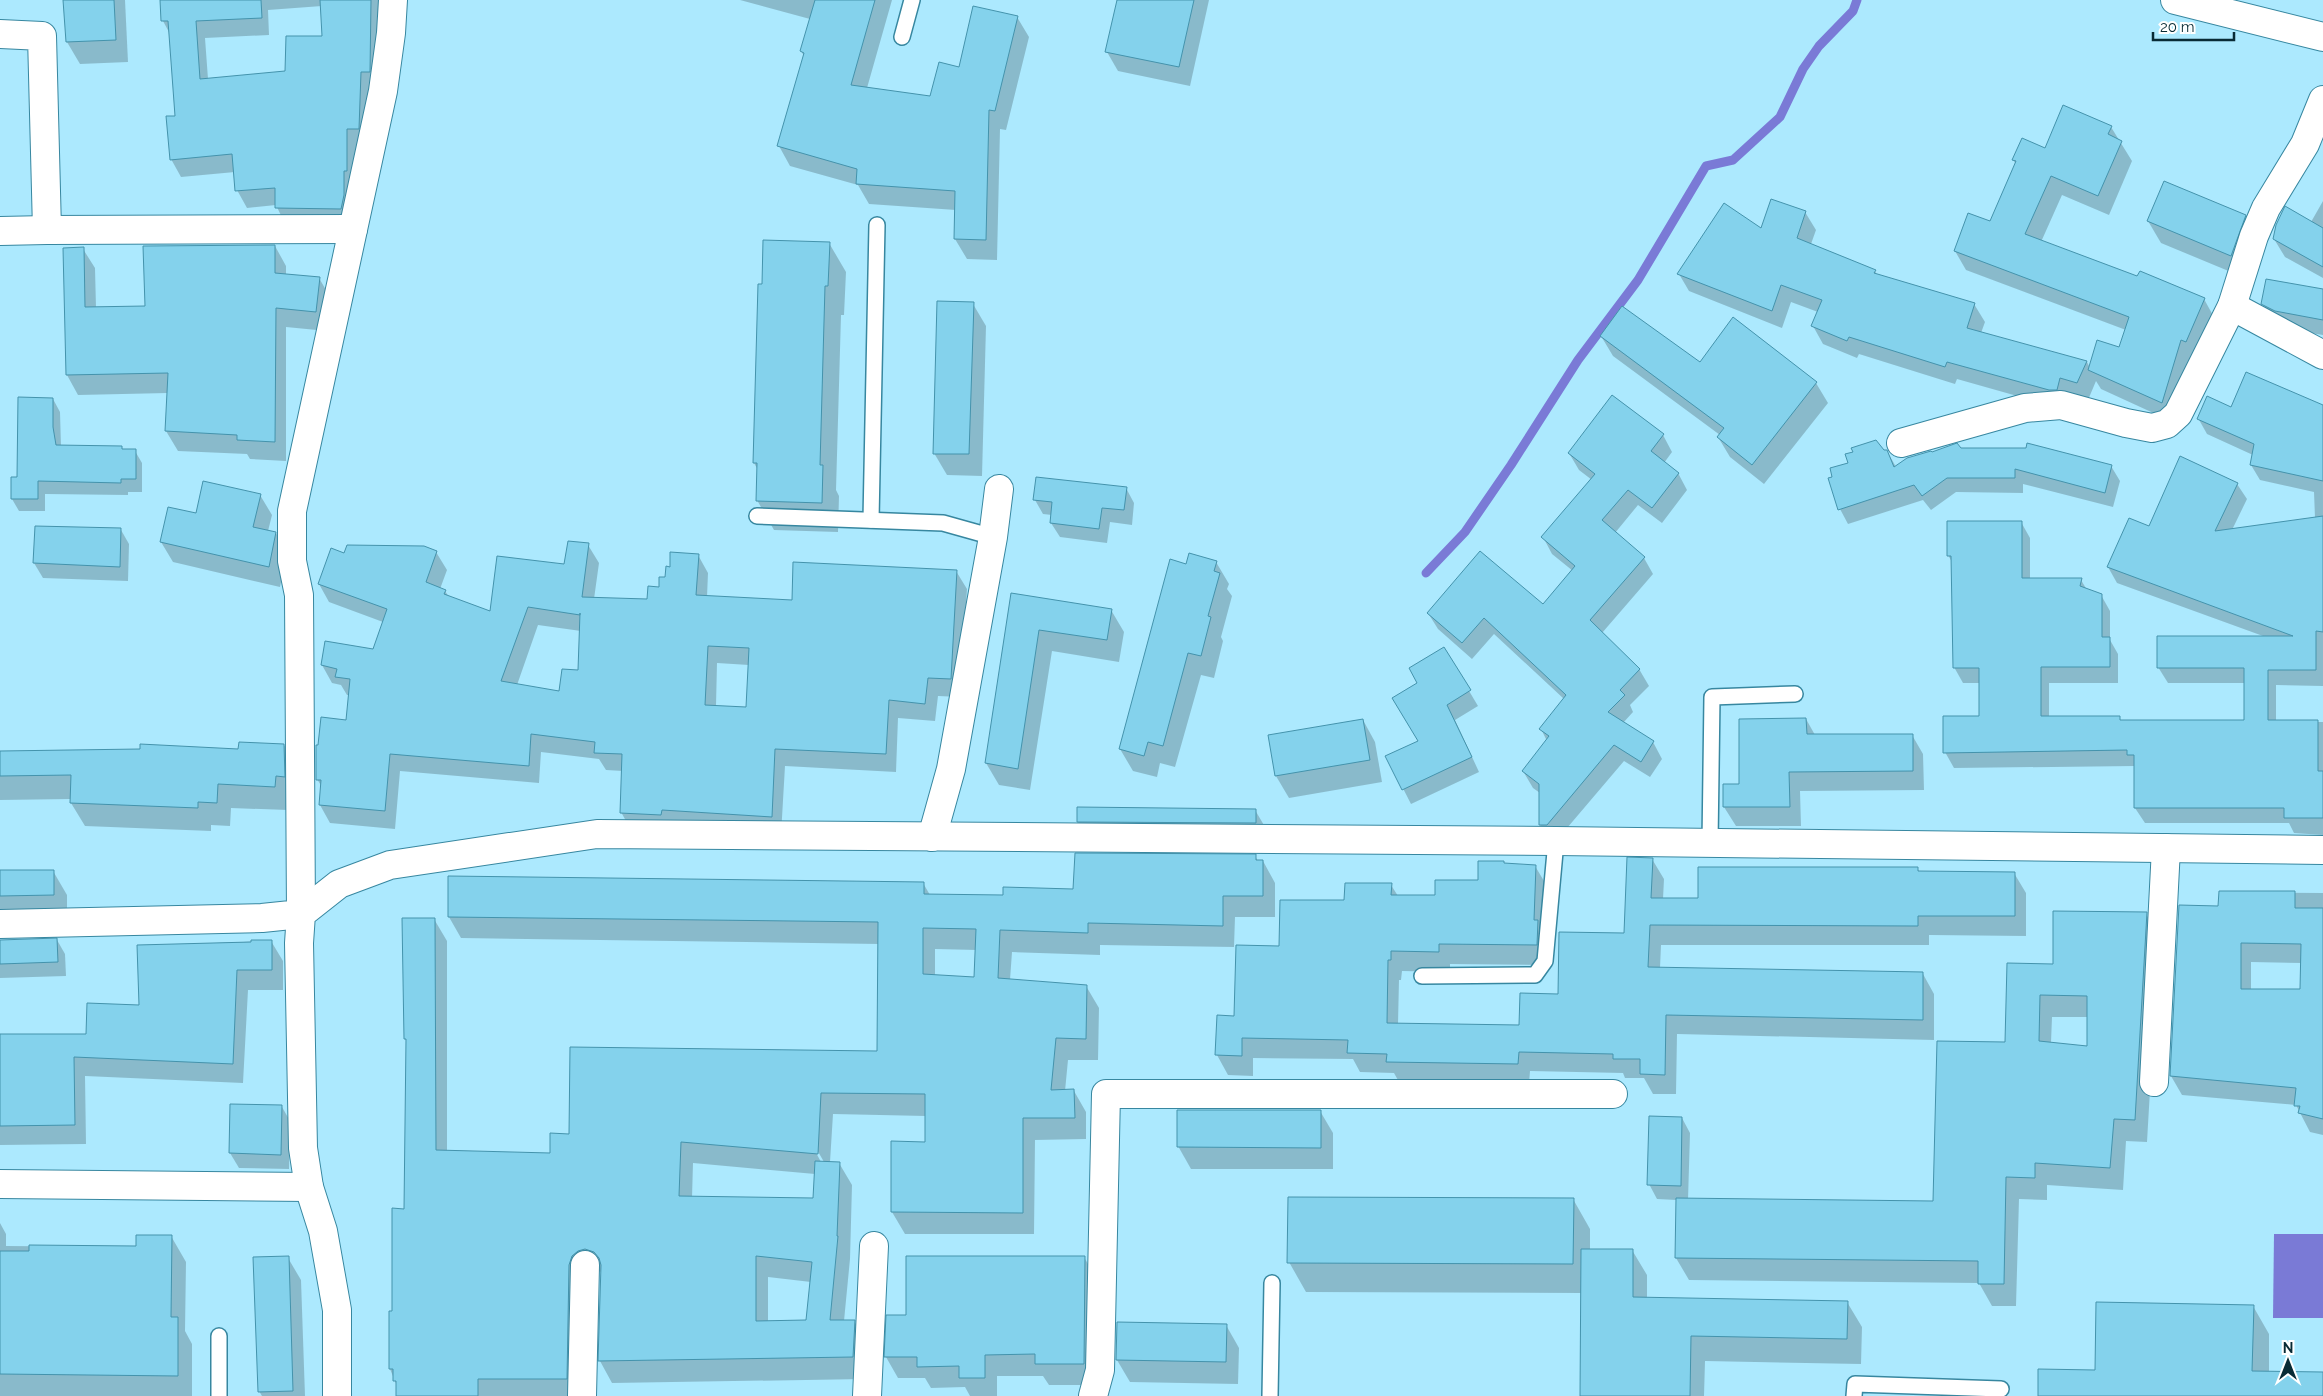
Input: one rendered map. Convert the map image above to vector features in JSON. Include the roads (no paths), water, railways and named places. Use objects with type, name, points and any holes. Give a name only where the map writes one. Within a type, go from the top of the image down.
[{"type":"street","points":[[336,1396],[337,1310],[323,1231],[309,1187],[303,1148],[299,943],[301,914],[299,595],[292,561],[292,511],[383,91],[391,33],[393,0]]},
{"type":"street","points":[[2175,0],[2323,37]]},
{"type":"street","points":[[0,34],[42,36],[47,230]]},
{"type":"street","points":[[1901,443],[2026,408],[2061,404],[2126,423],[2152,428],[2168,424],[2178,414],[2232,306],[2254,236],[2266,208],[2305,144],[2323,100]]},
{"type":"street","points":[[0,231],[353,229]]},
{"type":"street","points":[[2232,306],[2323,355]]},
{"type":"street","points":[[932,837],[951,769],[993,537],[999,489]]},
{"type":"street","points":[[0,924],[262,918],[301,914],[340,884],[390,865],[597,834],[1556,841],[2323,850]]},
{"type":"street","points":[[2154,1082],[2166,848]]},
{"type":"street","points":[[1093,1396],[1100,1370],[1106,1094],[1613,1094]]},
{"type":"street","points":[[0,1184],[309,1187]]},
{"type":"street","points":[[867,1396],[874,1246]]},
{"type":"street","points":[[582,1396],[585,1265]]},
{"type":"lane","points":[[902,37],[912,0]]},
{"type":"lane","points":[[871,520],[877,225]]},
{"type":"lane","points":[[757,516],[943,523],[993,537]]},
{"type":"lane","points":[[1710,843],[1712,697],[1795,694]]},
{"type":"lane","points":[[1422,976],[1535,976],[1545,961],[1556,841]]},
{"type":"lane","points":[[1270,1396],[1272,1283]]},
{"type":"lane","points":[[219,1396],[220,1336]]},
{"type":"lane","points":[[1854,1396],[1855,1384],[2001,1389]]},
{"type":"waterway","points":[[1426,573],[1465,532],[1511,465],[1578,360],[1638,280],[1706,166],[1733,160],[1780,117],[1803,69],[1819,46],[1853,11],[1857,0]]}]
